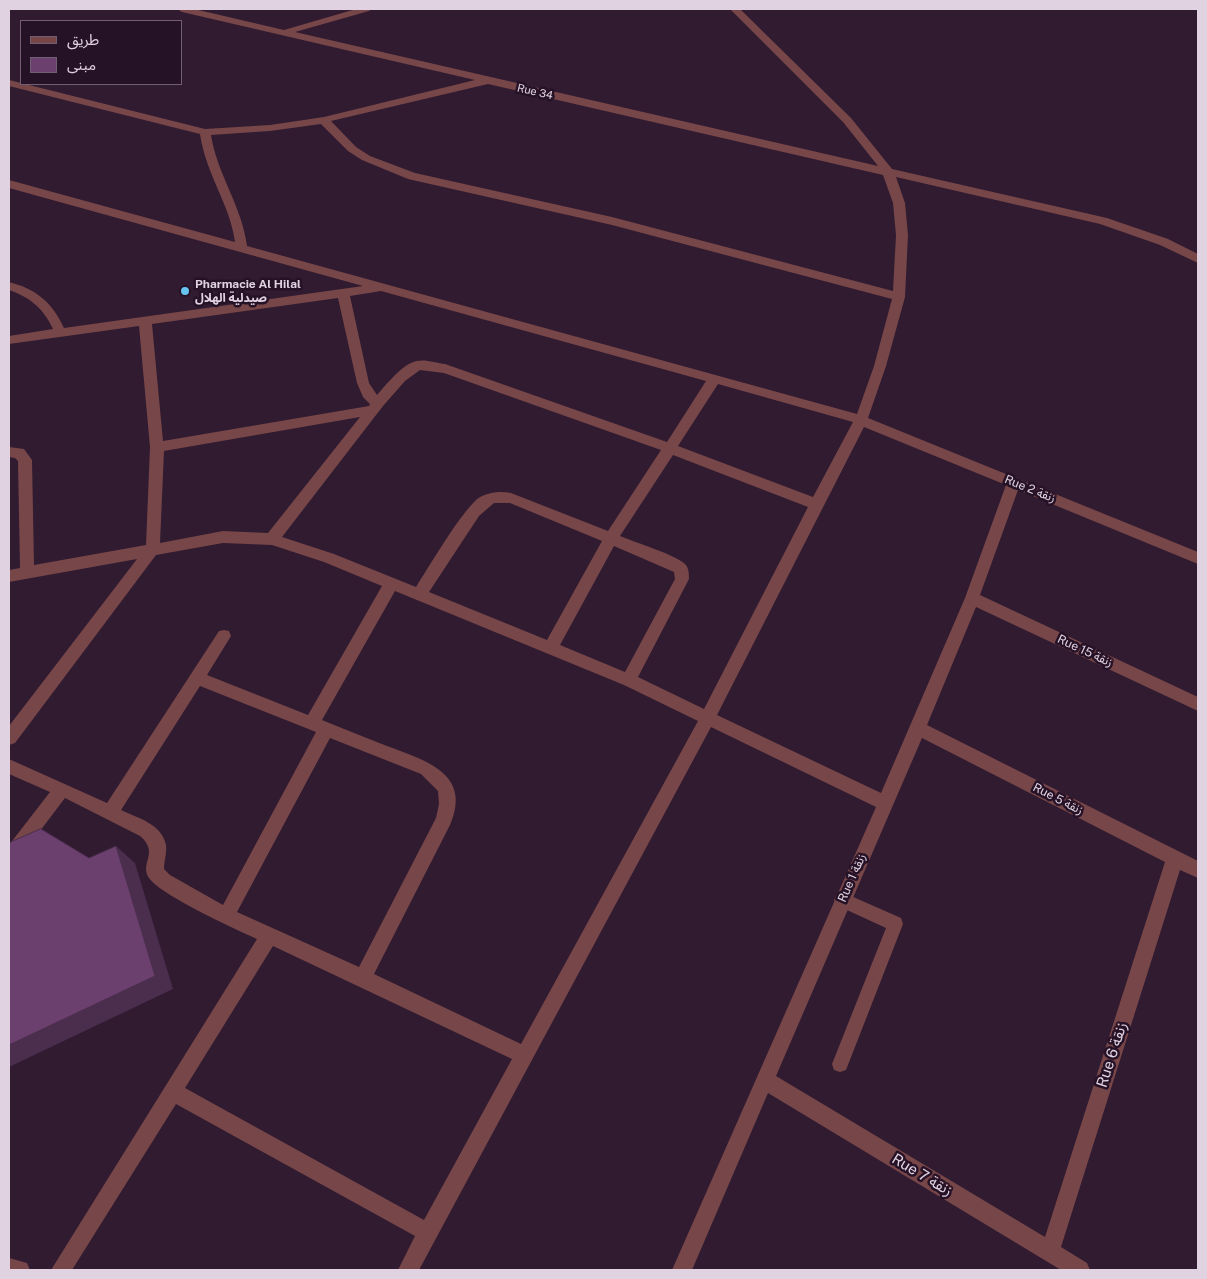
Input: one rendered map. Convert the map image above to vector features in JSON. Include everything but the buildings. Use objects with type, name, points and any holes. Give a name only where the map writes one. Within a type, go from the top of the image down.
[{"type":"street","name":"Rue 34","points":[[182,9],[1103,221],[1164,242],[1198,259]]},
{"type":"street","points":[[287,32],[366,9]]},
{"type":"street","points":[[408,1270],[708,717],[816,504],[861,420],[880,366],[899,297],[902,243],[899,203],[888,172],[868,144],[847,120],[735,9]]},
{"type":"street","points":[[21,85],[205,132],[270,128],[324,120],[489,81]]},
{"type":"street","points":[[324,120],[352,150],[366,158],[412,176],[612,221],[899,297]]},
{"type":"street","points":[[205,132],[208,155],[240,229],[241,246]]},
{"type":"street","name":"Rue 2 زنقة","points":[[9,184],[241,246],[383,288],[715,378],[861,420],[1198,558]]},
{"type":"street","points":[[9,286],[29,294],[44,303],[50,310],[60,332]]},
{"type":"street","points":[[9,340],[383,288]]},
{"type":"street","points":[[343,293],[363,383],[375,407]]},
{"type":"street","points":[[9,738],[153,548],[157,448],[146,320]]},
{"type":"street","points":[[272,539],[375,407],[408,371],[418,366],[445,369],[669,448],[816,504]]},
{"type":"street","points":[[550,647],[610,538],[715,378]]},
{"type":"street","points":[[157,448],[375,407]]},
{"type":"street","points":[[9,452],[19,454],[25,460],[27,573]]},
{"type":"street","name":"Rue 1 زنقة","points":[[682,1270],[918,728],[972,598],[1014,483]]},
{"type":"street","points":[[419,595],[474,512],[483,502],[491,498],[500,496],[511,498],[610,538],[677,566],[682,574],[678,587],[629,680]]},
{"type":"street","points":[[9,576],[153,548],[223,537],[272,539],[329,558],[629,680],[885,802]]},
{"type":"street","points":[[226,916],[318,727],[391,584]]},
{"type":"street","name":"Rue 15 زنقة","points":[[972,598],[1198,704]]},
{"type":"street","points":[[111,811],[224,636]]},
{"type":"street","points":[[197,678],[427,769],[438,777],[447,791],[449,804],[444,820],[363,978]]},
{"type":"street","name":"Rue 5 زنقة","points":[[918,728],[1198,870]]},
{"type":"street","points":[[9,766],[111,811],[154,836],[158,844],[158,850],[154,863],[154,872],[158,877],[226,916],[363,978],[523,1055]]},
{"type":"street","points":[[9,858],[62,789]]},
{"type":"street","name":"Rue 6 زنقة","points":[[1050,1252],[1175,858]]},
{"type":"street","points":[[61,1270],[270,935]]},
{"type":"street","name":"Rue 7 زنقة","points":[[764,1080],[1080,1270]]},
{"type":"street","points":[[173,1092],[428,1232]]},
{"type":"street","points":[[9,1268],[20,1270]]},
{"type":"lane","points":[[840,1064],[895,924],[842,900]]},
{"type":"place","name":"Pharmacie Al Hilal صيدلية الهلال","points":[[185,291]]}]
